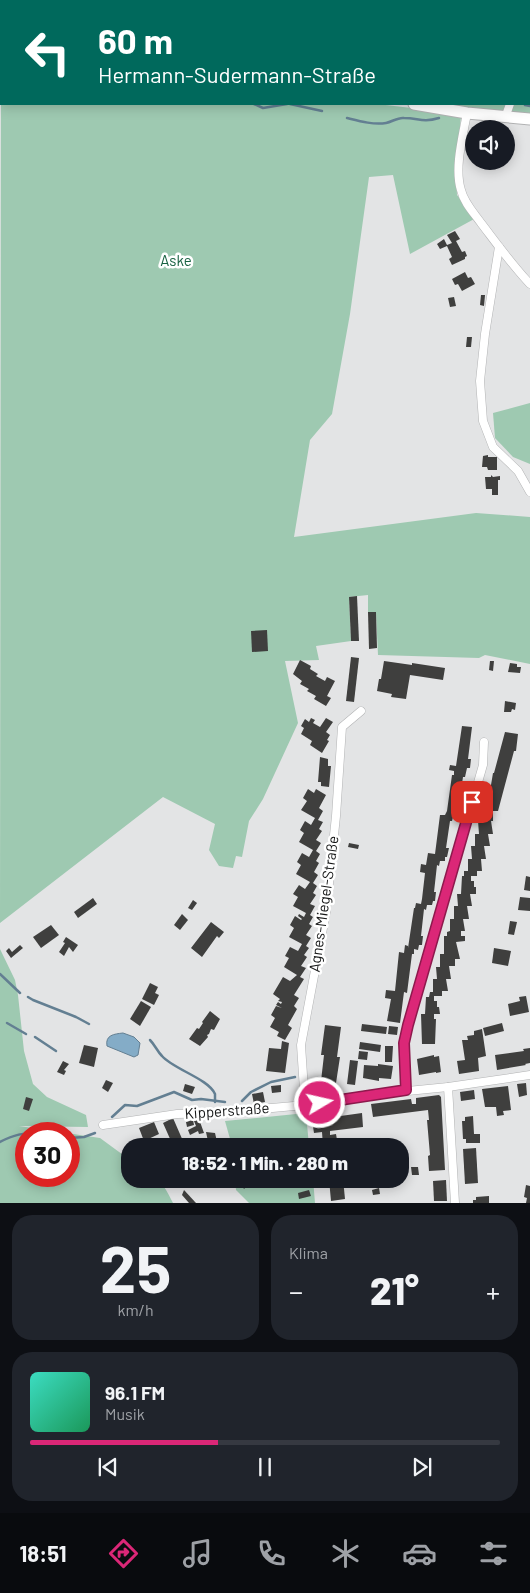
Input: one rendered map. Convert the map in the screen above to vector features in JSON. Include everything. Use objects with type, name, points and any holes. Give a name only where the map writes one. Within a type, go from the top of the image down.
[{"type":"street","points":[[420,105],[468,113],[530,119]]},
{"type":"street","points":[[506,116],[510,105]]},
{"type":"street","points":[[468,113],[460,151],[460,189],[466,201],[499,247],[530,284]]},
{"type":"street","points":[[499,247],[485,334],[480,381],[484,420],[493,448],[518,471],[530,492]]},
{"type":"street","name":"Agnes-Miegel-Straße","points":[[305,1105],[301,1045],[326,912],[336,816],[342,727],[361,711]]},
{"type":"street","points":[[406,1090],[404,1043],[408,1025],[483,765],[484,742]]},
{"type":"street","name":"Kipperstraße","points":[[103,1125],[178,1114],[217,1113],[305,1105],[406,1090],[448,1087],[530,1074]]},
{"type":"street","points":[[448,1087],[456,1203]]},
{"type":"green space","name":"Aske","points":[[1,105],[386,105],[455,113],[461,116],[456,172],[457,195],[476,218],[410,254],[393,175],[369,177],[350,314],[332,414],[310,440],[294,537],[476,513],[530,517],[530,664],[485,655],[479,658],[378,655],[376,612],[368,612],[368,595],[349,597],[351,641],[316,646],[319,660],[285,661],[298,723],[263,799],[249,821],[242,857],[236,856],[233,868],[219,866],[209,850],[215,824],[163,797],[0,923]]},
{"type":"green space","points":[[422,105],[530,105],[530,119]]},
{"type":"green space","points":[[530,403],[530,464],[513,457],[495,438],[493,413]]},
{"type":"green space","points":[[0,949],[15,980],[24,1051],[33,1084],[47,1097],[86,1115],[88,1127],[80,1127],[80,1122],[15,1122],[15,1187],[80,1187],[80,1135],[100,1138],[121,1153],[121,1188],[165,1188],[173,1203],[0,1203]]},
{"type":"green space","points":[[306,1113],[308,1138],[230,1138],[225,1121]]},
{"type":"green space","points":[[236,1188],[314,1188],[315,1203],[249,1203]]},
{"type":"water","points":[[123,1033],[134,1037],[140,1043],[138,1055],[134,1057],[107,1046],[107,1039],[109,1037]]},
{"type":"building","points":[[455,231],[460,239],[456,241],[462,252],[465,251],[467,256],[465,259],[452,265],[449,259],[452,257],[447,246],[440,249],[437,244],[444,239],[447,245],[452,243],[447,235]]},
{"type":"building","points":[[465,272],[468,278],[471,277],[475,284],[462,291],[458,284],[455,285],[452,279]]},
{"type":"building","points":[[481,295],[485,295],[484,306],[480,305]]},
{"type":"building","points":[[454,297],[456,306],[450,307],[448,298]]},
{"type":"building","points":[[467,337],[472,337],[471,347],[466,347]]},
{"type":"building","points":[[488,455],[488,457],[497,457],[497,470],[488,470],[487,467],[482,467],[483,456]]},
{"type":"building","points":[[491,475],[493,477],[500,476],[500,480],[498,480],[498,495],[492,495],[492,489],[486,489],[485,477],[491,477]]},
{"type":"building","points":[[357,596],[359,641],[351,641],[349,597]]},
{"type":"building","points":[[368,612],[376,612],[377,648],[369,649]]},
{"type":"building","points":[[267,630],[268,651],[252,652],[251,631]]},
{"type":"building","points":[[351,657],[359,658],[354,702],[346,701]]},
{"type":"building","points":[[300,660],[311,666],[310,669],[318,674],[316,676],[325,681],[327,677],[335,681],[327,696],[331,698],[326,706],[314,699],[316,696],[307,691],[309,689],[300,684],[302,681],[293,674]]},
{"type":"building","points":[[384,661],[445,668],[443,680],[410,675],[406,699],[391,697],[392,694],[377,691]]},
{"type":"building","points":[[490,661],[494,661],[493,671],[489,670]]},
{"type":"building","points":[[510,663],[521,667],[520,673],[508,672]]},
{"type":"building","points":[[505,701],[516,703],[515,710],[512,709],[511,712],[504,712]]},
{"type":"building","points":[[311,718],[315,720],[313,723],[320,727],[326,718],[333,722],[326,732],[330,735],[327,740],[329,741],[322,753],[310,745],[312,741],[301,734],[304,728],[301,726],[305,719],[309,722]]},
{"type":"building","points":[[462,726],[472,727],[468,759],[471,759],[470,768],[467,768],[465,777],[463,777],[459,803],[461,804],[460,813],[458,812],[457,817],[453,817],[452,821],[450,821],[446,848],[449,848],[447,857],[445,857],[445,861],[440,861],[439,866],[437,865],[435,901],[433,901],[432,905],[427,905],[426,910],[424,909],[422,945],[419,945],[418,950],[414,949],[414,954],[412,954],[407,993],[404,992],[400,1023],[387,1021],[391,999],[385,998],[386,990],[395,991],[399,952],[404,953],[405,945],[408,948],[414,908],[416,903],[421,904],[425,873],[420,872],[421,864],[426,865],[428,853],[435,854],[440,815],[445,815],[447,811],[452,775],[454,775],[454,771],[449,770],[450,765],[456,766]]},
{"type":"building","points":[[505,732],[518,734],[516,751],[514,751],[498,811],[493,811],[493,821],[491,821],[493,834],[488,834],[490,846],[484,846],[486,859],[481,859],[482,871],[477,871],[477,876],[471,876],[471,881],[474,881],[474,887],[476,887],[476,894],[470,894],[472,906],[467,906],[469,919],[463,919],[465,931],[461,931],[461,936],[465,936],[465,941],[456,942],[460,959],[455,959],[455,966],[449,966],[451,979],[446,979],[448,991],[442,991],[442,996],[434,996],[434,1001],[437,1001],[440,1014],[434,1014],[434,1019],[436,1019],[435,1044],[422,1044],[421,1014],[425,1014],[426,997],[429,997],[430,992],[433,992],[433,979],[437,979],[436,967],[440,967],[440,954],[444,954],[444,936],[447,936],[447,932],[450,931],[450,919],[454,919],[454,906],[458,906],[457,894],[461,894],[462,876],[464,876],[464,871],[468,871],[468,859],[472,859],[471,846],[475,846],[475,834],[479,834],[478,821],[481,821],[482,809],[484,809]]},
{"type":"building","points":[[320,757],[328,759],[328,766],[331,766],[329,787],[321,786],[321,782],[318,782]]},
{"type":"building","points":[[308,789],[314,793],[316,789],[326,795],[319,808],[323,811],[318,820],[323,822],[319,829],[322,831],[316,840],[321,843],[316,851],[320,854],[316,861],[319,863],[314,872],[318,875],[313,883],[317,886],[313,893],[316,895],[310,904],[315,906],[310,915],[313,917],[309,924],[312,926],[306,935],[311,938],[306,946],[309,948],[304,955],[307,957],[301,966],[306,968],[300,977],[304,979],[294,995],[299,998],[294,1006],[297,1009],[288,1025],[292,1028],[285,1040],[277,1036],[279,1032],[270,1027],[275,1018],[271,1015],[276,1006],[282,1008],[276,1005],[278,1002],[281,1004],[282,1002],[278,1001],[280,999],[273,994],[283,977],[290,981],[297,975],[284,967],[289,958],[285,956],[290,947],[298,951],[302,944],[289,937],[294,928],[290,925],[295,916],[301,920],[298,916],[299,914],[304,917],[306,913],[293,906],[298,897],[293,894],[299,885],[305,889],[310,882],[296,874],[301,865],[297,862],[302,853],[309,857],[313,850],[299,842],[304,833],[300,830],[305,821],[311,825],[315,818],[301,810],[307,801],[303,798]]},
{"type":"building","points":[[349,843],[359,845],[358,849],[348,847]]},
{"type":"building","points":[[526,876],[530,877],[530,891],[524,890]]},
{"type":"building","points":[[520,897],[530,898],[530,911],[518,910]]},
{"type":"building","points":[[93,898],[97,904],[78,918],[74,912]]},
{"type":"building","points":[[193,900],[197,903],[192,910],[188,908]]},
{"type":"building","points":[[182,914],[188,920],[180,930],[174,925]]},
{"type":"building","points":[[510,921],[517,922],[514,935],[508,934]]},
{"type":"building","points":[[211,922],[224,932],[219,938],[217,936],[202,957],[191,948]]},
{"type":"building","points":[[51,925],[59,935],[41,948],[33,937]]},
{"type":"building","points":[[66,937],[78,945],[73,952],[69,947],[64,956],[59,952],[65,943],[63,942]]},
{"type":"building","points":[[20,945],[23,948],[11,958],[6,951],[9,948],[12,952]]},
{"type":"building","points":[[494,948],[511,951],[508,966],[492,963]]},
{"type":"building","points":[[150,983],[158,987],[155,993],[159,995],[154,1005],[142,999]]},
{"type":"building","points":[[526,996],[529,1012],[510,1016],[508,1004],[520,1001],[519,997]]},
{"type":"building","points":[[141,1001],[151,1007],[140,1026],[130,1019]]},
{"type":"building","points":[[210,1011],[220,1019],[214,1030],[211,1029],[207,1035],[208,1037],[200,1046],[189,1039],[197,1028],[199,1029]]},
{"type":"building","points":[[502,1023],[504,1031],[485,1036],[483,1028]]},
{"type":"building","points":[[362,1024],[387,1027],[386,1034],[361,1031]]},
{"type":"building","points":[[325,1025],[341,1027],[337,1057],[340,1057],[336,1083],[321,1081],[324,1055],[321,1055]]},
{"type":"building","points":[[389,1026],[398,1027],[397,1035],[388,1034]]},
{"type":"building","points":[[482,1029],[486,1056],[478,1058],[479,1071],[459,1074],[457,1061],[465,1060],[462,1040],[468,1040],[467,1036],[474,1035],[474,1031]]},
{"type":"building","points":[[282,1041],[289,1043],[285,1073],[266,1071],[269,1048],[281,1049]]},
{"type":"building","points":[[360,1042],[381,1045],[380,1052],[359,1049]]},
{"type":"building","points":[[84,1045],[98,1048],[94,1067],[79,1063]]},
{"type":"building","points":[[385,1046],[393,1046],[392,1062],[385,1062]]},
{"type":"building","points":[[530,1048],[530,1063],[497,1070],[495,1055],[524,1051],[523,1049]]},
{"type":"building","points":[[359,1051],[368,1052],[367,1060],[358,1059]]},
{"type":"building","points":[[434,1055],[434,1057],[439,1056],[441,1072],[419,1075],[417,1059]]},
{"type":"building","points":[[350,1060],[358,1061],[355,1085],[347,1084]]},
{"type":"building","points":[[63,1061],[69,1064],[64,1070],[66,1071],[64,1075],[57,1072]]},
{"type":"building","points":[[378,1064],[393,1066],[391,1079],[379,1078],[379,1081],[363,1078],[364,1065],[378,1066]]},
{"type":"building","points":[[106,1080],[113,1083],[108,1092],[102,1088]]},
{"type":"building","points":[[526,1083],[527,1095],[519,1097],[517,1084]]},
{"type":"building","points":[[185,1084],[195,1087],[192,1094],[183,1091]]},
{"type":"building","points":[[281,1085],[281,1092],[272,1093],[271,1086]]},
{"type":"building","points":[[508,1086],[511,1110],[503,1111],[504,1115],[497,1116],[496,1107],[485,1107],[482,1089]]},
{"type":"building","points":[[474,1090],[475,1099],[461,1101],[460,1092]]},
{"type":"building","points":[[263,1092],[265,1102],[254,1104],[252,1094]]},
{"type":"building","points":[[439,1095],[441,1097],[445,1170],[429,1171],[428,1110],[373,1117],[371,1104],[411,1099],[412,1104],[416,1104],[416,1098]]},
{"type":"building","points":[[26,1097],[33,1099],[29,1111],[23,1109]]},
{"type":"building","points":[[362,1113],[363,1127],[330,1131],[330,1135],[336,1134],[337,1138],[322,1138],[322,1132],[314,1133],[312,1120]]},
{"type":"building","points":[[473,1116],[474,1134],[480,1134],[480,1143],[466,1143],[466,1139],[463,1139],[462,1121],[465,1121],[465,1117]]},
{"type":"building","points":[[173,1118],[182,1138],[170,1138],[163,1123]]},
{"type":"building","points":[[199,1119],[204,1133],[199,1134],[198,1131],[190,1135],[188,1130],[196,1126],[194,1121]]},
{"type":"building","points":[[193,1120],[194,1125],[187,1127],[186,1122]]},
{"type":"building","points":[[154,1122],[159,1134],[150,1138],[143,1138],[139,1128]]},
{"type":"building","points":[[206,1132],[215,1133],[216,1138],[207,1138]]},
{"type":"building","points":[[476,1148],[478,1183],[465,1184],[463,1149]]},
{"type":"building","points":[[411,1167],[418,1167],[419,1175],[412,1175]]},
{"type":"building","points":[[446,1180],[447,1201],[434,1201],[433,1181]]},
{"type":"building","points":[[526,1185],[530,1186],[530,1203],[526,1203],[527,1198],[524,1197]]},
{"type":"building","points":[[330,1188],[344,1188],[345,1199],[331,1201]]},
{"type":"building","points":[[379,1188],[380,1194],[373,1195],[372,1190]]},
{"type":"building","points":[[184,1190],[196,1203],[189,1203],[182,1195]]},
{"type":"building","points":[[309,1190],[311,1196],[299,1199],[298,1193]]},
{"type":"building","points":[[489,1196],[489,1203],[473,1203],[476,1197]]},
{"type":"waterway","points":[[256,105],[263,108],[281,105]]},
{"type":"waterway","points":[[295,105],[322,111]]},
{"type":"waterway","points":[[525,105],[530,106]]},
{"type":"waterway","points":[[347,118],[376,123],[386,123],[402,118],[424,120],[439,118]]},
{"type":"waterway","points":[[0,974],[20,993]]},
{"type":"waterway","points":[[28,997],[89,1024]]},
{"type":"waterway","points":[[7,1023],[26,1034]]},
{"type":"waterway","points":[[35,1037],[56,1051]]},
{"type":"waterway","points":[[150,1040],[167,1061],[206,1084],[215,1094],[215,1102]]},
{"type":"waterway","points":[[242,1101],[251,1092],[271,1082],[295,1077]]},
{"type":"waterway","points":[[112,1117],[125,1105],[137,1106],[174,1092],[192,1100],[201,1099],[225,1102]]},
{"type":"waterway","points":[[80,1137],[95,1133]]},
{"type":"waterway","points":[[0,1142],[15,1136]]},
{"type":"route","points":[[320,1103],[406,1090],[404,1043],[408,1025],[472,802]]}]
